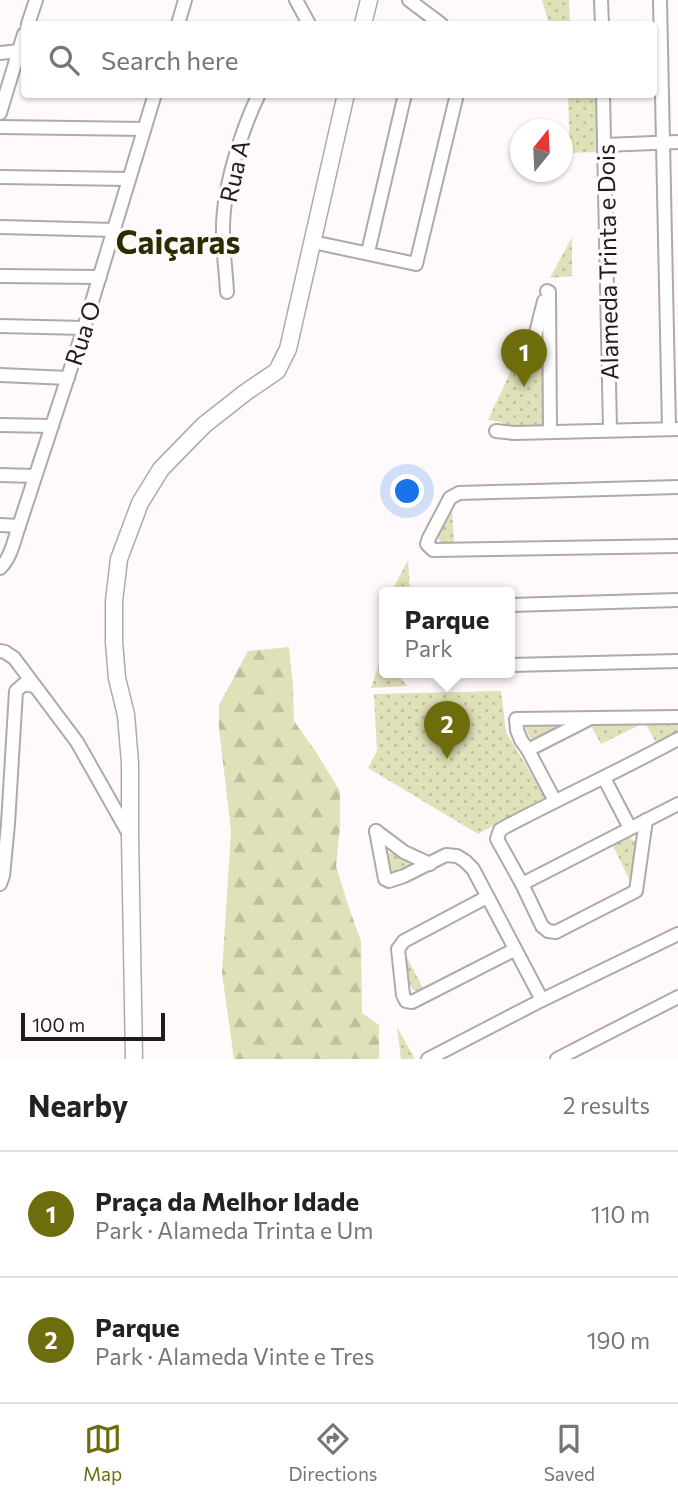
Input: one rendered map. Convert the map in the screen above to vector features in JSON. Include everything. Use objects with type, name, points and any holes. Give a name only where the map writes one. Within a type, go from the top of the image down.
[{"type":"street","points":[[28,21],[36,0]]},
{"type":"street","points":[[179,21],[185,0]]},
{"type":"street","points":[[296,0],[307,21]]},
{"type":"street","points":[[364,21],[369,0]]},
{"type":"street","points":[[409,0],[423,18]]},
{"type":"street","points":[[601,0],[602,21]]},
{"type":"street","points":[[496,432],[673,429],[660,0]]},
{"type":"street","points":[[0,113],[6,80],[21,44]]},
{"type":"street","points":[[0,53],[19,51]]},
{"type":"street","name":"Rua O","points":[[0,568],[8,556],[19,526],[68,378],[154,98]]},
{"type":"street","name":"Rua A","points":[[227,292],[222,229],[227,193],[247,119],[257,98]]},
{"type":"street","points":[[134,1059],[130,763],[126,715],[117,678],[114,642],[114,601],[119,559],[140,503],[161,469],[204,425],[277,371],[288,349],[344,98]]},
{"type":"street","points":[[368,252],[404,98]]},
{"type":"street","points":[[313,242],[416,264],[456,98]]},
{"type":"street","name":"Alameda Trinta e Dois","points":[[603,98],[610,430]]},
{"type":"street","points":[[0,127],[144,129]]},
{"type":"street","points":[[605,145],[678,142]]},
{"type":"street","points":[[0,177],[130,179]]},
{"type":"street","points":[[0,228],[114,230]]},
{"type":"street","points":[[0,276],[100,277]]},
{"type":"street","points":[[0,326],[84,328]]},
{"type":"street","points":[[549,358],[550,432]]},
{"type":"street","points":[[0,374],[68,378]]},
{"type":"street","points":[[0,425],[52,426]]},
{"type":"street","points":[[0,475],[35,476]]},
{"type":"street","points":[[678,487],[459,493],[450,498],[427,544],[433,550],[678,546]]},
{"type":"street","points":[[0,525],[19,526]]},
{"type":"street","points":[[515,606],[678,600]]},
{"type":"street","points":[[0,652],[5,652],[14,659],[77,741],[130,835]]},
{"type":"street","points":[[515,665],[678,661]]},
{"type":"street","points":[[0,884],[3,876],[4,825],[16,691],[24,684],[34,686]]},
{"type":"street","points":[[555,801],[517,730],[516,719],[678,717]]},
{"type":"street","points":[[528,750],[590,719]]},
{"type":"street","points":[[646,820],[636,891],[556,932],[548,931],[542,926],[497,838],[500,830],[678,739]]},
{"type":"street","points":[[604,778],[630,828]]},
{"type":"street","points":[[522,884],[678,804]]},
{"type":"street","points":[[404,876],[413,867],[413,862],[376,831],[385,879],[389,881],[404,876],[446,855],[457,856],[465,861],[472,869],[542,1000]]},
{"type":"street","points":[[404,852],[430,863]]},
{"type":"street","points":[[487,897],[404,941],[398,949],[402,995],[406,1001],[412,1002],[514,950]]},
{"type":"street","points":[[428,1059],[678,934]]},
{"type":"street","points":[[557,1059],[678,997]]},
{"type":"green space","points":[[542,0],[569,0],[570,21],[548,21]]},
{"type":"green space","points":[[568,98],[598,98],[599,152],[573,153],[573,119],[569,119]]},
{"type":"green space","points":[[572,237],[572,276],[550,278]]},
{"type":"green space","points":[[527,337],[536,360],[544,361],[545,421],[539,427],[512,429],[501,422],[488,420]]},
{"type":"green space","points":[[452,509],[454,543],[444,545],[438,536]]},
{"type":"green space","points":[[408,560],[410,587],[394,587]]},
{"type":"green space","points":[[289,647],[294,721],[340,791],[336,866],[361,941],[362,1013],[379,1025],[379,1059],[234,1059],[222,973],[231,831],[219,728],[219,705],[248,651]]},
{"type":"green space","points":[[379,664],[379,678],[400,678],[408,686],[371,688]]},
{"type":"green space","points":[[501,691],[506,732],[545,797],[478,834],[368,768],[377,751],[374,694]]},
{"type":"green space","points":[[678,721],[678,732],[656,743],[646,724]]},
{"type":"green space","points":[[572,722],[538,740],[530,738],[525,727],[525,724]]},
{"type":"green space","points":[[644,723],[601,744],[591,726],[594,724]]},
{"type":"green space","points":[[629,837],[636,845],[631,883],[613,846]]},
{"type":"green space","points":[[387,853],[402,858],[410,864],[409,867],[391,875]]},
{"type":"green space","points":[[405,954],[423,988],[421,991],[413,990],[408,982]]},
{"type":"green space","points":[[397,1027],[415,1059],[401,1059]]},
{"type":"place","name":"Praça da Melhor Idade","points":[[524,387]]},
{"type":"place","name":"Parque","points":[[447,759]]},
{"type":"district","name":"Caiçaras","points":[[178,241]]}]
